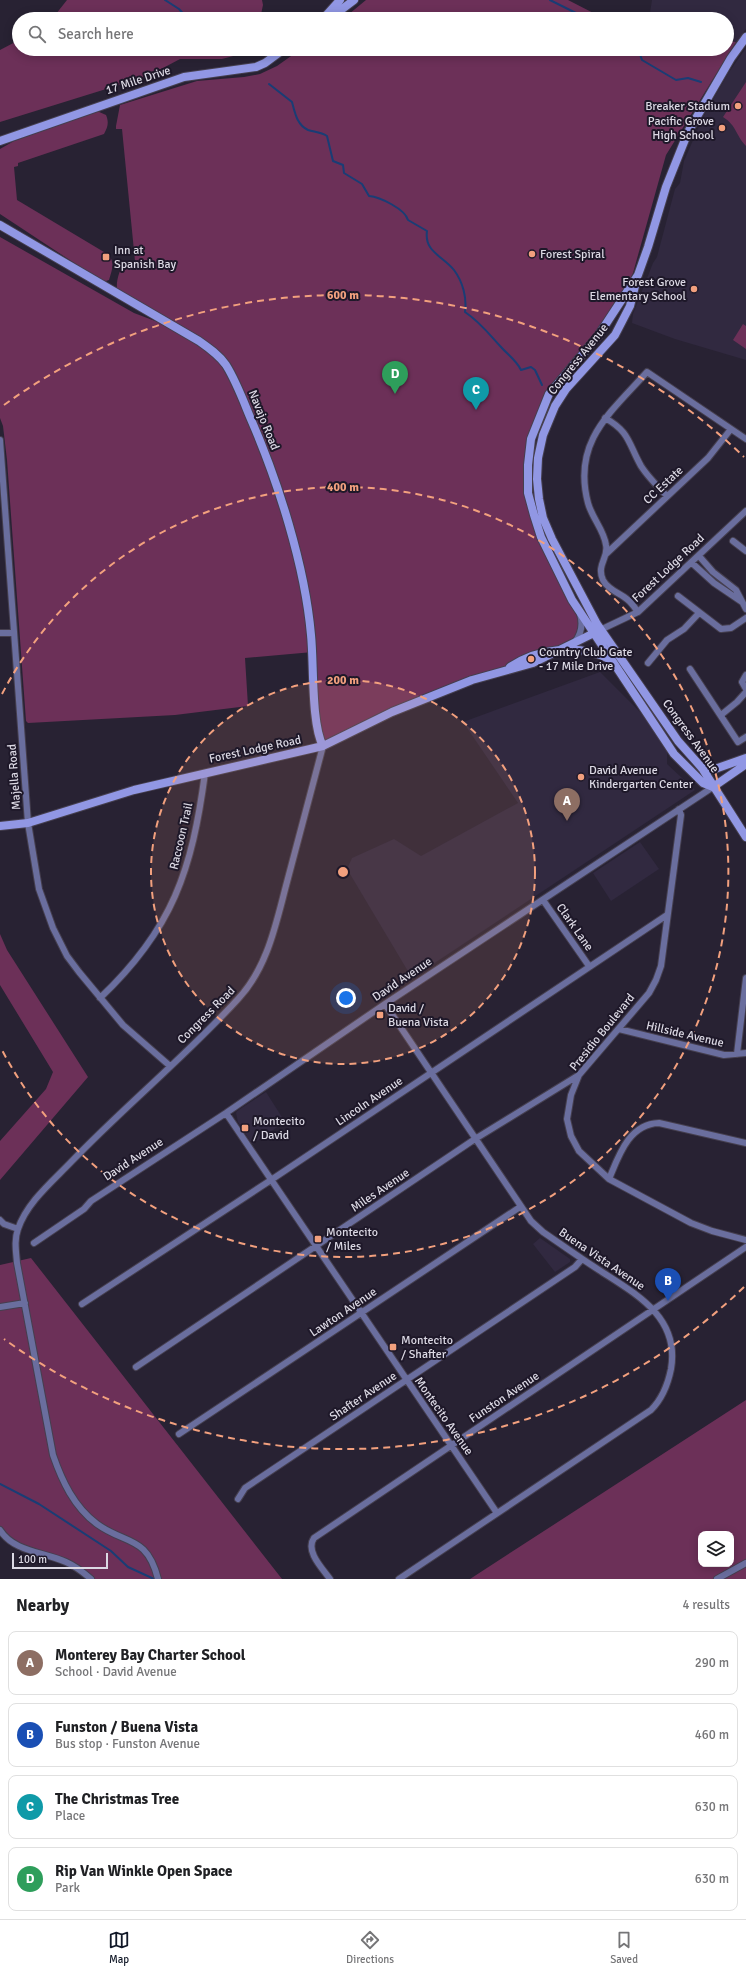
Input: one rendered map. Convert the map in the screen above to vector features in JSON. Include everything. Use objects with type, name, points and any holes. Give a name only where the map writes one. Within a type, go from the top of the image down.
[{"type":"street","points":[[329,12],[340,0]]},
{"type":"street","points":[[338,12],[354,0]]},
{"type":"street","name":"Congress Avenue","points":[[734,54],[746,37]]},
{"type":"street","name":"17 Mile Drive","points":[[0,141],[184,77],[256,66],[265,63],[274,56]]},
{"type":"street","name":"Congress Avenue","points":[[713,787],[703,783],[674,754],[612,660],[552,540],[543,518],[537,479],[538,458],[544,435],[555,406],[566,389],[614,335],[630,306],[635,293],[638,275],[666,187],[688,132],[732,56]]},
{"type":"street","name":"Navajo Road","points":[[0,226],[199,341],[210,349],[225,365],[240,394],[258,436],[272,474],[294,547],[308,608],[312,640],[317,721],[319,738],[324,746]]},
{"type":"street","name":"Congress Avenue","points":[[638,275],[598,336],[549,394],[535,426],[529,447],[528,493],[541,537],[578,609],[597,631],[678,741],[702,768],[713,787]]},
{"type":"street","points":[[638,612],[629,600],[611,590],[602,579],[601,567],[606,554],[607,546],[605,539],[589,509],[584,476],[585,464],[591,442],[605,418],[647,372],[746,439]]},
{"type":"street","points":[[605,418],[614,423],[629,438],[644,471],[667,496]]},
{"type":"street","name":"CC Estate","points":[[606,554],[708,458],[731,429]]},
{"type":"street","name":"Majella Road","points":[[0,440],[28,823],[38,884],[53,928],[67,956],[123,1025],[170,1066]]},
{"type":"street","name":"Forest Lodge Road","points":[[0,826],[28,823],[134,790],[324,746],[392,712],[472,680],[533,663],[638,612],[746,511]]},
{"type":"street","points":[[733,541],[746,551]]},
{"type":"street","points":[[699,556],[714,572],[736,590],[744,600],[746,609]]},
{"type":"street","points":[[692,562],[714,583],[744,600]]},
{"type":"street","points":[[678,596],[721,629],[731,628],[746,618]]},
{"type":"street","points":[[575,642],[580,633],[582,623],[578,609]]},
{"type":"street","points":[[648,663],[667,640],[684,629],[699,613]]},
{"type":"street","points":[[0,633],[14,632]]},
{"type":"street","points":[[556,651],[587,651],[612,660]]},
{"type":"street","points":[[690,669],[738,742],[746,737]]},
{"type":"street","points":[[721,715],[737,702],[746,691],[742,682],[746,675]]},
{"type":"street","name":"Congress Road","points":[[158,1579],[154,1565],[144,1550],[134,1542],[102,1527],[89,1518],[75,1501],[63,1482],[53,1455],[25,1303],[15,1246],[18,1228],[22,1219],[43,1191],[129,1103],[170,1066],[238,1000],[252,983],[262,966],[278,916],[324,746]]},
{"type":"street","points":[[702,768],[712,770],[746,758]]},
{"type":"street","name":"David Avenue","points":[[34,1243],[84,1209],[91,1201],[226,1113],[385,1004],[746,764]]},
{"type":"street","name":"Raccoon Trail","points":[[100,998],[137,959],[158,929],[175,897],[191,852],[198,822],[205,773]]},
{"type":"street","points":[[713,787],[746,836]]},
{"type":"street","name":"Presidio Boulevard","points":[[679,809],[680,815],[667,915],[660,966],[656,980],[649,993],[580,1075],[571,1096],[567,1119],[568,1128],[579,1151],[609,1179],[697,1226],[746,1240]]},
{"type":"street","name":"Clark Lane","points":[[543,900],[589,966]]},
{"type":"street","name":"Lincoln Avenue","points":[[82,1304],[271,1180],[667,915]]},
{"type":"street","points":[[737,1054],[746,978]]},
{"type":"street","name":"Buena Vista Avenue","points":[[385,1004],[430,1074],[520,1207],[536,1227],[638,1296],[654,1310],[668,1332],[672,1347],[669,1378],[656,1405],[399,1579]]},
{"type":"street","name":"Hillside Avenue","points":[[619,1029],[724,1055],[746,1053]]},
{"type":"street","name":"Miles Avenue","points":[[136,1367],[475,1139],[580,1075]]},
{"type":"street","name":"Montecito Avenue","points":[[226,1113],[497,1512]]},
{"type":"street","points":[[609,1179],[625,1144],[636,1131],[646,1125],[659,1123],[746,1143]]},
{"type":"street","name":"Lawton Avenue","points":[[178,1434],[520,1207]]},
{"type":"street","points":[[0,1220],[4,1224],[18,1228]]},
{"type":"street","name":"Funston Avenue","points":[[330,1579],[311,1550],[311,1543],[314,1538],[746,1247]]},
{"type":"street","name":"Shafter Avenue","points":[[238,1499],[245,1488],[575,1267],[582,1259]]},
{"type":"street","points":[[0,1307],[25,1303]]},
{"type":"street","points":[[0,1530],[11,1542],[26,1549],[65,1562],[91,1579]]},
{"type":"street","points":[[717,1579],[746,1563]]},
{"type":"shaded area","points":[[67,0],[262,0],[263,5],[262,12],[58,12]]},
{"type":"shaded area","points":[[366,0],[568,0],[591,12],[351,12]]},
{"type":"shaded area","points":[[652,0],[746,0],[746,29],[736,42],[734,42],[734,12],[650,12]]},
{"type":"shaded area","points":[[12,44],[12,56],[233,56],[222,59],[180,59],[148,76],[0,122],[0,50]]},
{"type":"shaded area","name":"Forest Grove Elementary School","points":[[746,48],[746,360],[675,339],[632,323],[633,314],[653,263],[657,257],[675,189],[680,183],[684,161],[704,115],[729,72]]},
{"type":"shaded area","points":[[291,56],[727,56],[666,155],[633,273],[625,290],[612,313],[542,408],[528,465],[534,515],[580,614],[578,638],[507,670],[472,680],[323,746],[319,738],[313,652],[245,658],[248,706],[175,715],[28,723],[26,721],[7,460],[3,426],[0,418],[0,237],[134,313],[179,330],[117,288],[120,271],[125,262],[135,261],[122,129],[116,129],[120,105],[197,81],[244,77],[260,74],[277,66]]},
{"type":"shaded area","name":"Breaker Stadium","points":[[746,82],[746,146],[742,142],[734,127],[723,117]]},
{"type":"shaded area","points":[[97,111],[106,115],[108,120],[104,134],[18,163],[18,166],[14,167],[17,200],[109,255],[112,261],[112,267],[109,280],[106,281],[100,280],[0,214],[0,149],[14,141]]},
{"type":"shaded area","points":[[743,324],[746,326],[746,349],[733,340]]},
{"type":"shaded area","points":[[600,672],[661,733],[667,744],[667,764],[695,790],[412,978],[347,869],[352,858],[394,839],[421,856],[518,803],[463,722]]},
{"type":"shaded area","points":[[640,842],[659,869],[611,901],[593,873]]},
{"type":"shaded area","points":[[0,934],[7,950],[88,1077],[0,1180],[0,1141],[46,1089],[53,1072],[0,985]]},
{"type":"shaded area","points":[[266,1092],[285,1122],[252,1144],[238,1122],[236,1113]]},
{"type":"shaded area","points":[[540,1238],[570,1259],[570,1262],[555,1272],[533,1244]]},
{"type":"shaded area","points":[[31,1258],[282,1579],[91,1579],[81,1571],[26,1549],[0,1530],[0,1265]]},
{"type":"shaded area","points":[[746,1400],[746,1579],[470,1579]]},
{"type":"waterway","points":[[165,0],[182,12]]},
{"type":"waterway","points":[[550,0],[574,12]]},
{"type":"waterway","points":[[641,56],[642,60],[676,80],[688,78],[701,82]]},
{"type":"waterway","points":[[269,84],[292,102],[297,118],[304,128],[327,136],[333,161],[343,165],[344,173],[362,184],[369,196],[392,204],[402,212],[408,220],[427,231],[428,244],[431,249],[450,265],[460,280],[465,296],[465,312],[484,328],[514,360],[521,370],[531,367],[535,370],[542,385]]},
{"type":"waterway","points":[[0,1484],[39,1504],[111,1551],[128,1567],[154,1579]]},
{"type":"place","name":"Breaker Stadium","points":[[738,106]]},
{"type":"place","name":"Pacific Grove High School","points":[[722,128]]},
{"type":"place","name":"Forest Spiral","points":[[532,254]]},
{"type":"place","name":"Inn at Spanish Bay","points":[[106,257]]},
{"type":"place","name":"Forest Grove Elementary School","points":[[694,289]]},
{"type":"place","name":"Rip Van Winkle Open Space","points":[[395,394]]},
{"type":"place","name":"The Christmas Tree","points":[[476,410]]},
{"type":"place","name":"Country Club Gate - 17 Mile Drive","points":[[531,659]]},
{"type":"place","name":"David Avenue Kindergarten Center","points":[[581,777]]},
{"type":"place","name":"Monterey Bay Charter School","points":[[567,821]]},
{"type":"place","name":"David / Buena Vista","points":[[380,1015]]},
{"type":"place","name":"Montecito / David","points":[[245,1128]]},
{"type":"place","name":"Montecito / Miles","points":[[318,1239]]},
{"type":"place","name":"Funston / Buena Vista","points":[[668,1301]]},
{"type":"place","name":"Montecito / Shafter","points":[[393,1347]]}]
